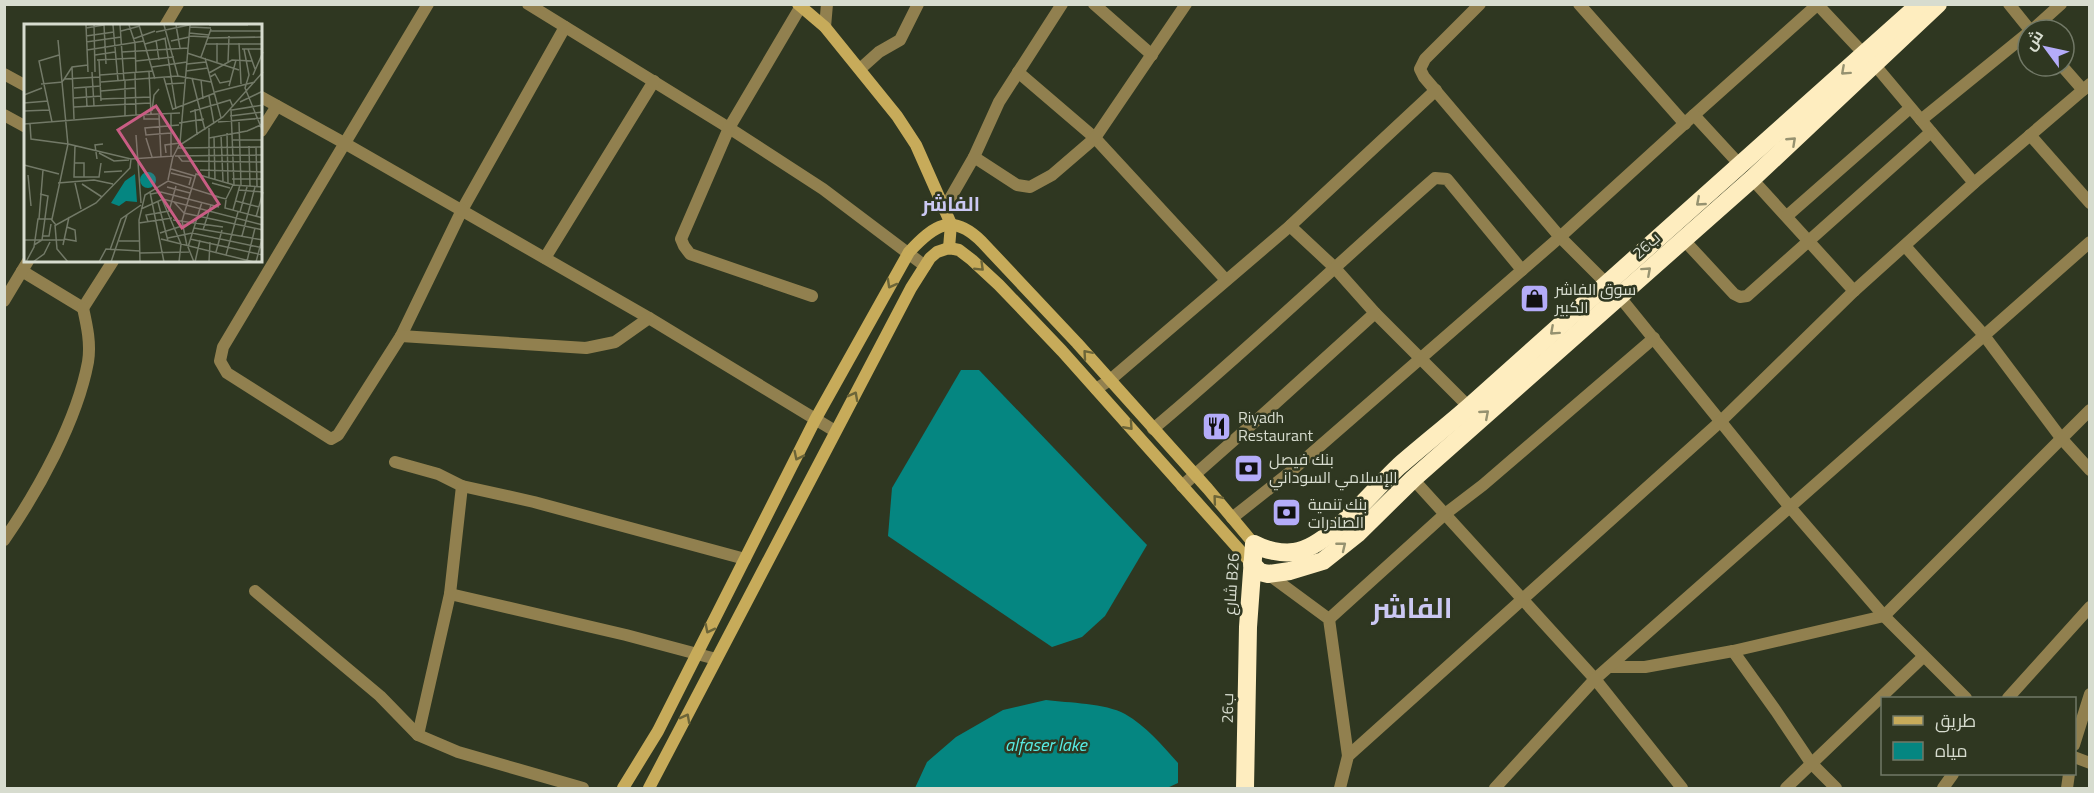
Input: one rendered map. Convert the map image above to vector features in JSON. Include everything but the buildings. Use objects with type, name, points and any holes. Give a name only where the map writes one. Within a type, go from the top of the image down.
[{"type":"highway","name":"26ب","points":[[1869,59],[1920,4]]},
{"type":"highway","name":"26ب","points":[[1268,574],[1290,572],[1323,561],[1357,534],[1613,290],[1746,173],[1869,59],[1938,4]]},
{"type":"highway","name":"26ب","points":[[1254,544],[1273,550],[1295,552],[1317,543],[1335,529],[1398,468],[1469,407],[1613,290],[1683,239],[1746,173]]},
{"type":"highway","name":"شارع B26","points":[[1248,627],[1254,544]]},
{"type":"highway","points":[[1252,564],[1260,572],[1268,574]]},
{"type":"highway","name":"26ب","points":[[1245,789],[1248,627]]},
{"type":"street","points":[[166,24],[178,4]]},
{"type":"street","points":[[429,4],[346,144],[264,264],[223,347],[220,362],[227,373],[331,439],[338,435],[401,336],[462,210],[565,27]]},
{"type":"street","points":[[528,4],[823,189],[925,266]]},
{"type":"street","points":[[825,27],[827,4]]},
{"type":"street","points":[[860,69],[879,52],[900,40],[918,4]]},
{"type":"street","points":[[944,209],[974,157],[999,102],[1062,4]]},
{"type":"street","points":[[1094,4],[1152,55]]},
{"type":"street","points":[[974,157],[1017,185],[1030,187],[1052,175],[1095,138],[1186,4]]},
{"type":"street","points":[[1480,4],[1425,59],[1420,69],[1424,77],[1560,237],[1613,290],[1789,506],[1884,616],[1964,697]]},
{"type":"street","points":[[1579,4],[1690,120],[1746,173],[1854,291]]},
{"type":"street","points":[[2009,4],[2020,18]]},
{"type":"street","points":[[2045,18],[2061,4]]},
{"type":"street","points":[[813,296],[690,254],[681,239],[729,128],[800,5],[825,27],[860,69],[897,116],[916,145],[951,224],[949,248]]},
{"type":"street","points":[[1232,518],[1305,459],[1560,237],[1817,5],[1869,59],[1974,183]]},
{"type":"street","points":[[1921,120],[2016,42]]},
{"type":"street","points":[[1018,72],[1095,138],[1226,280]]},
{"type":"street","points":[[4,74],[24,85]]},
{"type":"street","points":[[545,258],[654,81]]},
{"type":"street","points":[[1348,756],[1721,421],[1854,291],[1974,183],[2086,87]]},
{"type":"street","points":[[1096,389],[1110,380],[1290,226],[1436,90]]},
{"type":"street","points":[[262,98],[649,318],[836,431]]},
{"type":"street","points":[[262,129],[277,106]]},
{"type":"street","points":[[1787,216],[1910,108]]},
{"type":"street","points":[[4,115],[24,126]]},
{"type":"street","points":[[1683,239],[1734,294],[1740,297],[1747,296],[1931,132]]},
{"type":"street","points":[[2030,135],[2090,203]]},
{"type":"street","points":[[1153,429],[1219,374],[1334,267],[1435,178],[1447,179],[1522,270]]},
{"type":"street","points":[[623,789],[658,731],[815,420],[909,252],[923,236],[942,225],[951,224],[967,229],[976,235],[1110,380],[1254,544]]},
{"type":"street","points":[[1290,226],[1334,267],[1375,313],[1469,407]]},
{"type":"street","points":[[1495,789],[1595,679],[1983,334],[2090,242]]},
{"type":"street","points":[[1905,246],[1983,334],[2061,438],[2090,470]]},
{"type":"street","points":[[649,789],[911,288],[937,252],[949,248],[958,250],[999,285],[1096,389],[1252,564]]},
{"type":"street","points":[[83,308],[112,262]]},
{"type":"street","points":[[4,301],[25,266],[83,308],[88,334],[88,361],[78,400],[63,437],[22,514],[4,540]]},
{"type":"street","points":[[1182,486],[1375,313]]},
{"type":"street","points":[[401,336],[586,348],[615,342],[649,318]]},
{"type":"street","points":[[1329,620],[1445,514],[1483,485],[1653,338]]},
{"type":"street","points":[[857,346],[875,356]]},
{"type":"street","points":[[1609,667],[1645,667],[1733,651],[1884,616],[2090,410]]},
{"type":"street","points":[[395,462],[438,474],[462,486],[534,502],[745,559]]},
{"type":"street","points":[[1413,479],[1595,679],[1682,789]]},
{"type":"street","points":[[418,735],[450,594],[462,486]]},
{"type":"street","points":[[762,528],[781,536]]},
{"type":"street","points":[[1268,574],[1329,620],[1348,756],[1340,789]]},
{"type":"street","points":[[255,591],[380,696],[418,735],[458,752],[583,789]]},
{"type":"street","points":[[450,594],[626,635],[716,659]]},
{"type":"street","points":[[2009,697],[2090,607]]},
{"type":"street","points":[[1733,651],[1811,763],[1836,789]]},
{"type":"street","points":[[1786,789],[1923,657]]},
{"type":"street","points":[[2076,740],[2090,694]]},
{"type":"street","points":[[658,731],[675,738]]},
{"type":"street","points":[[2076,758],[2090,764]]},
{"type":"street","points":[[1942,789],[1952,775]]},
{"type":"water","points":[[961,370],[979,370],[1147,545],[1105,616],[1082,637],[1052,647],[888,536],[892,488]]},
{"type":"water","name":"alfaser lake","points":[[1046,700],[1117,710],[1133,719],[1147,730],[1178,763],[1178,783],[1167,788],[915,788],[927,762],[956,737],[1003,710]]},
{"type":"place","name":"سوق الفاشر الكبير","points":[[1534,298]]},
{"type":"place","name":"Riyadh Restaurant","points":[[1217,426]]},
{"type":"place","name":"بنك فيصل الإسلامي السوداني","points":[[1248,468]]},
{"type":"place","name":"بنك تنمية الصادرات","points":[[1287,513]]},
{"type":"district","name":"الفاشر","points":[[951,203]]},
{"type":"district","name":"الفاشر","points":[[1412,607]]}]
